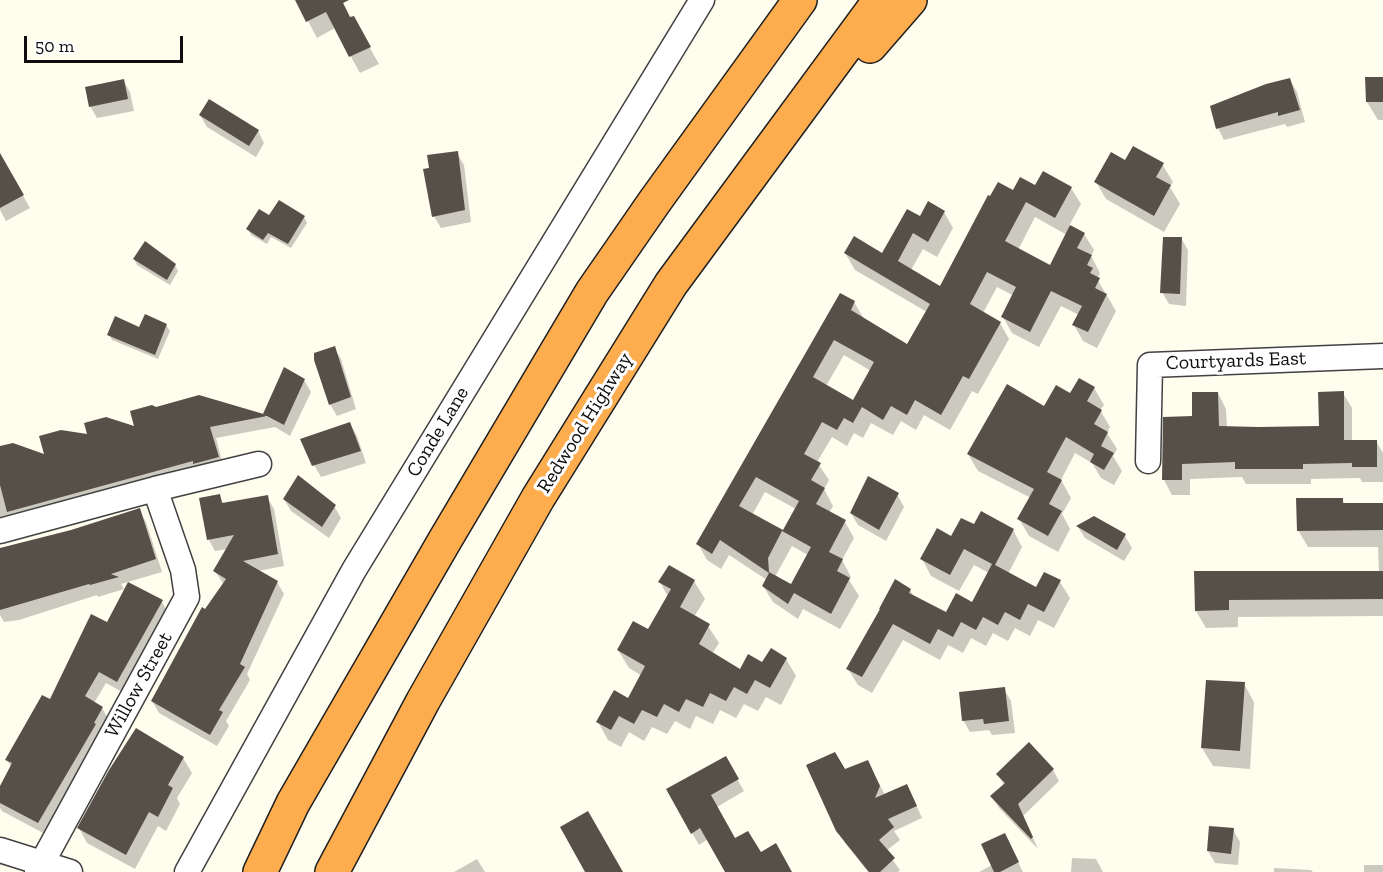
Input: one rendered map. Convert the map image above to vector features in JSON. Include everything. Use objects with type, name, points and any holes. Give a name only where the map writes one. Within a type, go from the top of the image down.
[{"type":"highway","points":[[655,201],[779,0]]},
{"type":"highway","points":[[260,872],[293,803],[457,519],[592,292],[800,0]]},
{"type":"highway","name":"Redwood Highway","points":[[332,872],[423,701],[538,498],[671,284],[880,0]]},
{"type":"highway","points":[[710,231],[910,0]]},
{"type":"street","name":"Conde Lane","points":[[187,872],[354,570],[702,0]]},
{"type":"street","name":"Courtyards East","points":[[1149,461],[1150,365],[1383,356]]},
{"type":"street","points":[[0,531],[154,489],[259,464]]},
{"type":"street","name":"Willow Street","points":[[39,867],[187,597],[183,570],[154,489]]},
{"type":"street","points":[[0,850],[39,867],[70,872]]},
{"type":"building","points":[[295,0],[349,0],[343,3],[350,17],[354,16],[371,47],[349,57],[326,12],[306,22]]},
{"type":"building","points":[[1365,77],[1383,77],[1383,102],[1366,102]]},
{"type":"building","points":[[1290,78],[1300,110],[1278,116],[1278,112],[1216,129],[1210,106],[1266,84]]},
{"type":"building","points":[[124,79],[128,99],[89,107],[85,87]]},
{"type":"building","points":[[209,99],[259,130],[249,146],[199,115]]},
{"type":"building","points":[[1133,146],[1164,163],[1156,177],[1171,185],[1154,216],[1094,182],[1111,152],[1125,160]]},
{"type":"building","points":[[458,151],[465,210],[432,217],[423,169],[429,168],[427,155]]},
{"type":"building","points":[[0,153],[24,195],[0,208]]},
{"type":"building","points":[[1043,171],[1072,187],[1055,218],[1026,202],[1005,241],[1050,265],[1070,225],[1085,233],[1077,248],[1092,255],[1087,265],[1093,268],[1090,273],[1100,278],[1095,288],[1107,294],[1088,332],[1072,325],[1082,306],[1051,291],[1030,332],[1001,317],[1016,287],[987,272],[970,304],[1001,322],[969,379],[963,376],[941,415],[915,400],[907,415],[891,406],[883,420],[862,407],[853,423],[844,418],[837,430],[822,422],[804,454],[821,463],[811,480],[825,488],[816,504],[846,520],[829,552],[843,559],[837,571],[850,578],[831,614],[794,593],[788,604],[762,586],[769,573],[720,540],[712,554],[696,544],[840,293],[855,301],[851,310],[907,344],[930,304],[844,253],[854,236],[882,253],[907,209],[920,216],[928,201],[945,211],[928,242],[913,233],[898,261],[940,286],[988,195],[990,196],[998,182],[1013,190],[1020,177],[1035,185]],"holes":[[[834,340],[874,362],[853,400],[813,377]],[[756,477],[799,501],[783,530],[739,506]],[[782,531],[811,547],[791,584],[769,572],[768,558]]]},
{"type":"building","points":[[279,200],[305,216],[288,244],[268,233],[263,240],[246,229],[259,209],[269,215]]},
{"type":"building","points":[[1163,237],[1182,237],[1180,294],[1160,293]]},
{"type":"building","points":[[145,241],[176,264],[167,280],[133,259]]},
{"type":"building","points":[[145,314],[167,324],[155,355],[107,335],[115,316],[139,327]]},
{"type":"building","points":[[335,346],[351,397],[329,405],[314,360],[314,353]]},
{"type":"building","points":[[284,367],[305,379],[284,425],[267,416],[210,427],[219,457],[193,464],[193,461],[7,512],[0,485],[0,446],[13,443],[44,454],[39,436],[61,430],[87,434],[84,423],[106,417],[134,426],[130,411],[152,405],[156,407],[199,395],[263,414]]},
{"type":"building","points":[[1079,378],[1095,387],[1087,401],[1102,410],[1094,424],[1108,432],[1101,446],[1114,453],[1104,470],[1090,462],[1094,454],[1066,437],[1047,472],[1062,480],[1049,504],[1062,511],[1048,536],[1017,519],[1034,489],[967,454],[1007,384],[1044,406],[1056,385],[1070,393]]},
{"type":"building","points":[[1344,391],[1344,440],[1377,440],[1377,467],[1352,467],[1352,463],[1303,464],[1303,469],[1235,469],[1235,462],[1182,464],[1182,480],[1162,480],[1163,417],[1192,416],[1192,392],[1218,392],[1219,426],[1258,427],[1319,426],[1318,392]]},
{"type":"building","points":[[350,422],[361,451],[312,466],[300,439]]},
{"type":"building","points":[[298,475],[336,505],[322,527],[283,499]]},
{"type":"building","points":[[868,476],[899,493],[879,530],[850,513]]},
{"type":"building","points":[[220,494],[222,503],[268,495],[278,554],[243,561],[278,581],[240,664],[245,667],[219,710],[223,712],[210,735],[151,701],[202,607],[205,609],[226,579],[213,571],[234,535],[207,540],[199,498]]},
{"type":"building","points":[[1296,498],[1343,498],[1343,503],[1383,503],[1383,530],[1297,531]]},
{"type":"building","points":[[140,508],[156,559],[111,574],[119,577],[0,610],[0,548],[71,530]]},
{"type":"building","points":[[981,511],[1014,529],[995,565],[1036,587],[1044,572],[1061,580],[1044,612],[1028,604],[1020,620],[1005,612],[998,625],[983,617],[976,630],[961,622],[953,637],[938,629],[930,644],[893,624],[862,677],[846,669],[895,579],[911,589],[909,593],[946,612],[956,593],[972,602],[992,564],[964,549],[950,575],[920,559],[937,528],[951,536],[961,518],[974,524]]},
{"type":"building","points":[[1094,516],[1126,534],[1117,550],[1076,526]]},
{"type":"building","points":[[669,565],[695,580],[680,607],[710,624],[699,644],[740,669],[748,654],[762,662],[771,648],[787,658],[770,688],[755,680],[747,694],[734,687],[726,701],[710,693],[703,707],[686,699],[679,712],[664,704],[657,717],[642,710],[634,724],[619,716],[611,730],[596,722],[614,690],[628,698],[645,666],[617,650],[633,621],[648,629],[671,589],[658,582]]},
{"type":"building","points":[[1194,571],[1383,571],[1383,599],[1229,600],[1229,610],[1195,611]]},
{"type":"building","points":[[128,582],[163,600],[117,682],[99,672],[85,696],[103,707],[94,723],[96,724],[38,823],[0,803],[0,786],[12,763],[5,760],[42,695],[50,699],[91,614],[107,622]]},
{"type":"building","points":[[1206,680],[1245,682],[1240,751],[1201,748]]},
{"type":"building","points":[[1005,687],[1009,721],[984,724],[983,719],[962,721],[959,692]]},
{"type":"building","points":[[136,728],[184,757],[168,785],[173,788],[158,817],[149,812],[126,855],[77,828],[109,770]]},
{"type":"building","points":[[1029,742],[1054,769],[1018,804],[1033,837],[1031,839],[990,796],[1005,783],[996,774]]},
{"type":"building","points":[[835,752],[845,769],[868,760],[880,786],[875,798],[907,784],[917,806],[888,819],[894,827],[879,840],[895,858],[880,872],[869,872],[836,831],[806,765]]},
{"type":"building","points":[[726,756],[739,779],[711,795],[735,838],[748,831],[761,852],[776,843],[792,872],[725,872],[700,828],[691,834],[666,789]]},
{"type":"building","points":[[588,811],[623,872],[585,872],[560,827]]},
{"type":"building","points":[[1209,826],[1234,828],[1231,854],[1207,851]]},
{"type":"building","points":[[1005,833],[1019,862],[1000,872],[994,872],[981,844]]}]
